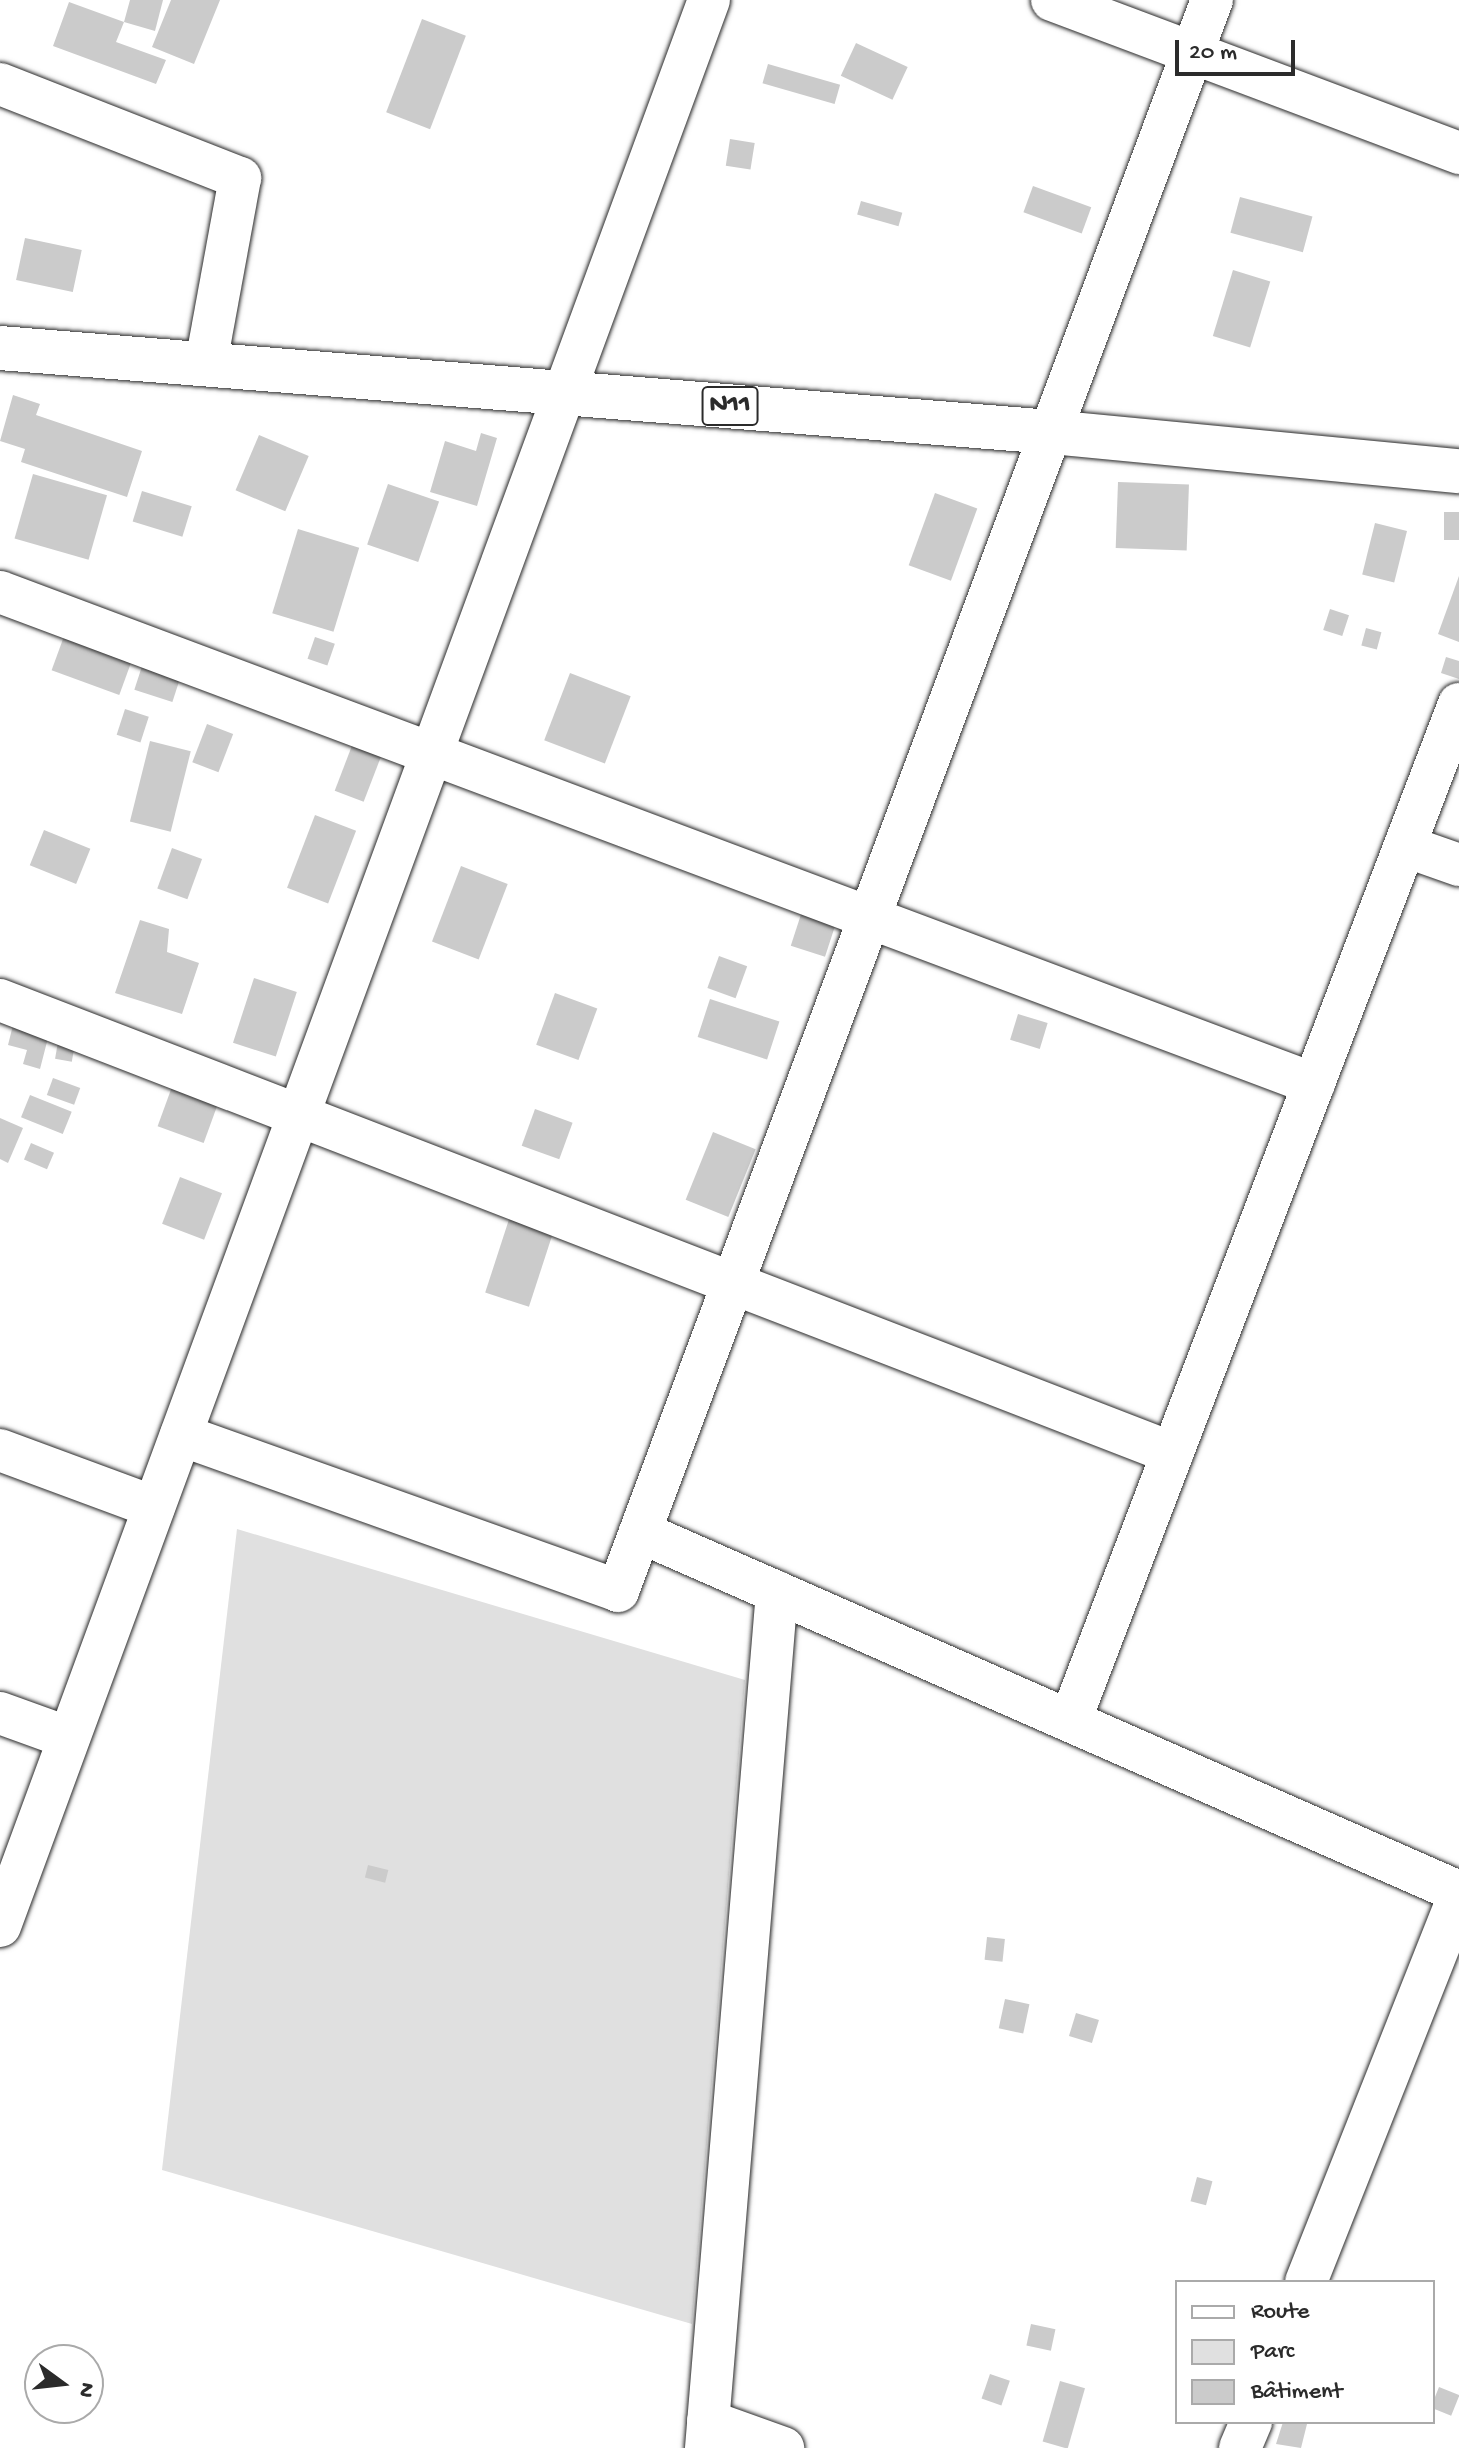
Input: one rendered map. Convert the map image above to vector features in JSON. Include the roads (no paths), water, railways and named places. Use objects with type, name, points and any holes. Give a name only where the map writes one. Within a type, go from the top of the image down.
[{"type":"main road","name":"N11","points":[[0,348],[1051,432],[1459,471]]},
{"type":"street","points":[[0,1926],[709,0]]},
{"type":"street","points":[[1052,0],[1459,153]]},
{"type":"street","points":[[181,1435],[618,1591],[1212,0]]},
{"type":"street","points":[[0,84],[240,178],[206,364]]},
{"type":"street","points":[[0,592],[1314,1084]]},
{"type":"street","points":[[1070,1721],[1459,704]]},
{"type":"street","points":[[1405,846],[1459,865]]},
{"type":"street","points":[[0,1000],[1172,1453]]},
{"type":"street","points":[[0,1450],[154,1507]]},
{"type":"street","points":[[640,1532],[1459,1893],[1307,2280]]},
{"type":"street","points":[[777,1592],[707,2435],[783,2448]]},
{"type":"street","points":[[0,1713],[69,1738]]},
{"type":"street","points":[[1240,2448],[1250,2424]]}]
